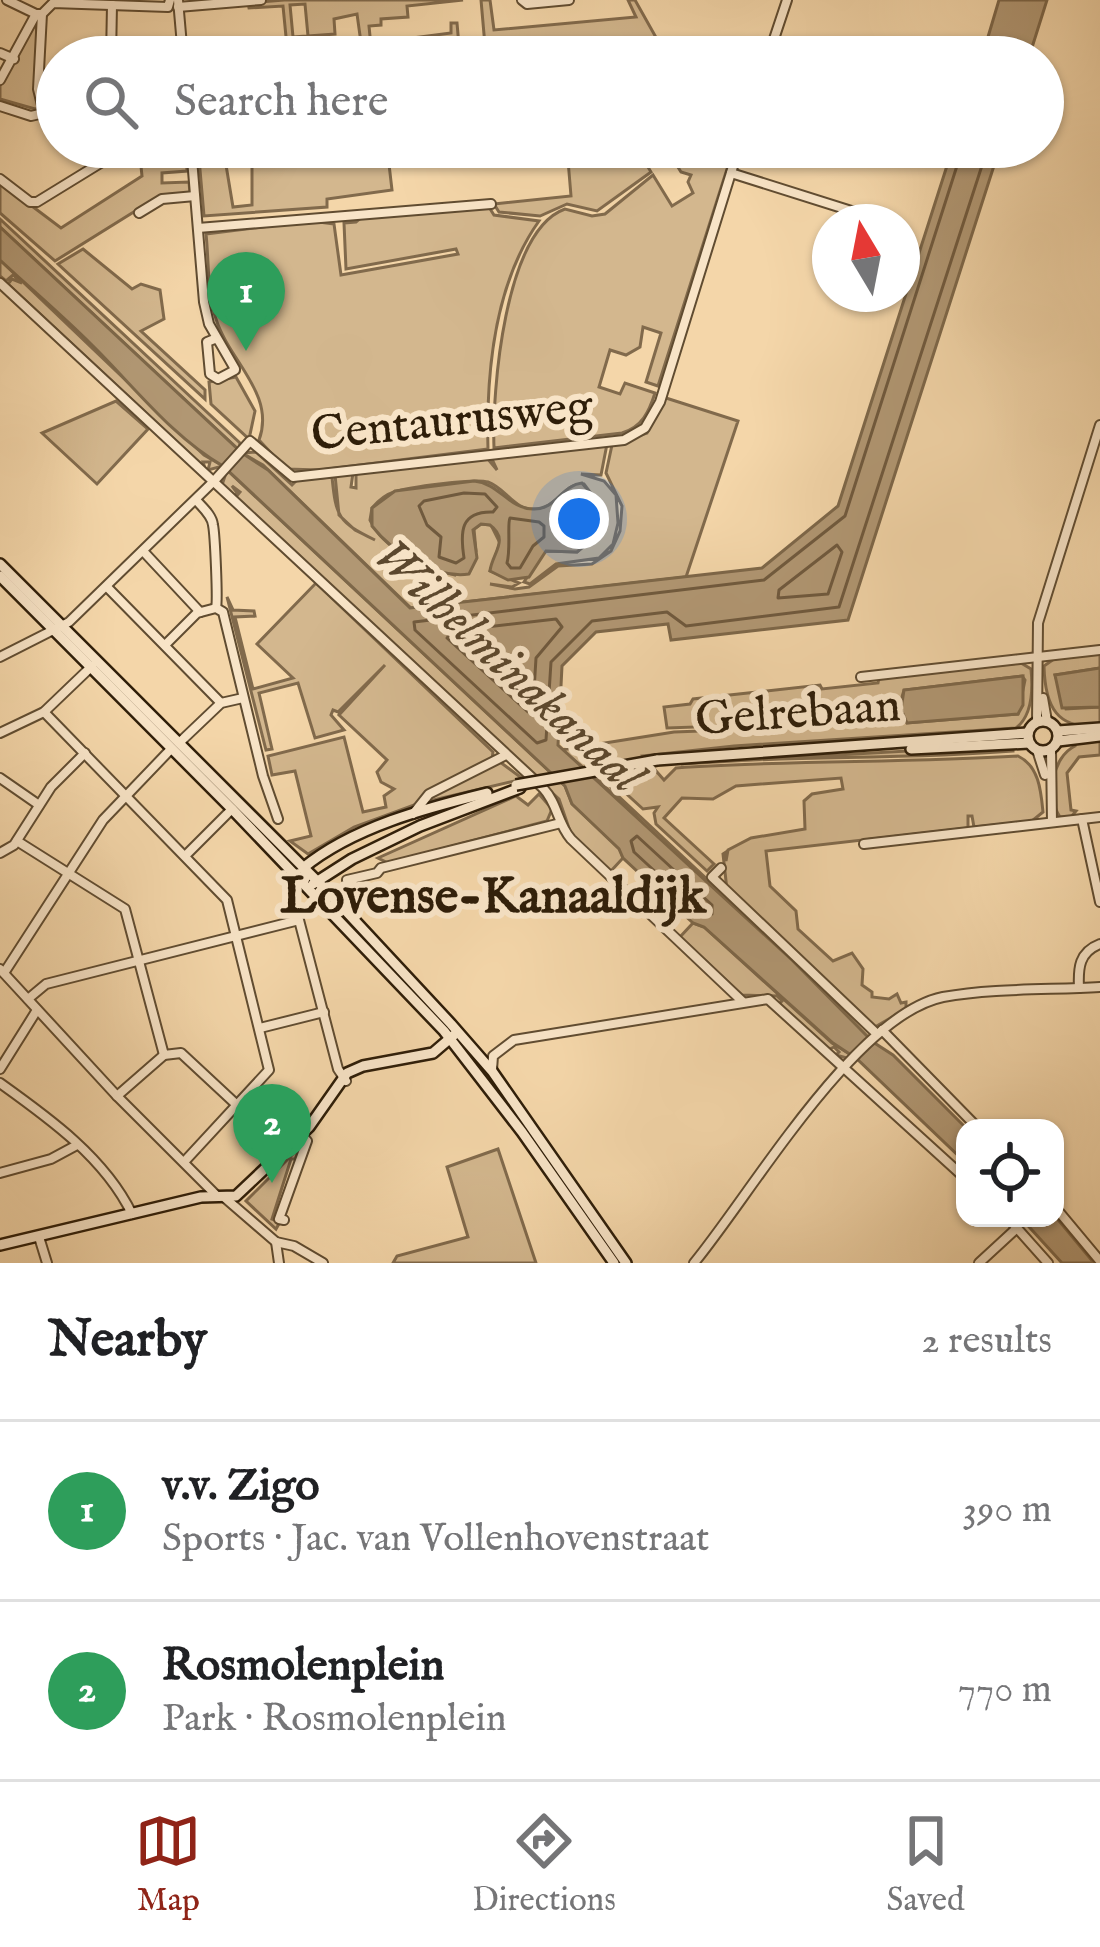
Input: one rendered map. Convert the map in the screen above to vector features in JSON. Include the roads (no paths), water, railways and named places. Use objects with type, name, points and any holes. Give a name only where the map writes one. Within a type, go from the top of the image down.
[{"type":"main road","points":[[0,564],[232,809],[303,878],[319,883],[452,1033],[614,1263]]},
{"type":"main road","points":[[0,576],[60,627],[92,666],[492,1071],[626,1263]]},
{"type":"main road","points":[[1032,742],[1042,721],[1056,740],[1100,732]]},
{"type":"main road","name":"Gelrebaan","points":[[303,878],[327,850],[357,835],[518,787],[659,762],[1056,740]]},
{"type":"main road","name":"Gelrebaan","points":[[319,883],[352,859],[518,787]]},
{"type":"main road","points":[[303,878],[319,883]]},
{"type":"main road","points":[[0,1245],[201,1197],[242,1193],[302,1134],[345,1078],[367,1067],[427,1054],[452,1033]]},
{"type":"street","points":[[7,0],[39,14]]},
{"type":"street","points":[[0,80],[50,3],[261,0]]},
{"type":"street","points":[[522,0],[527,4],[569,0]]},
{"type":"street","points":[[776,36],[787,0]]},
{"type":"street","points":[[170,2],[178,36]]},
{"type":"street","points":[[111,36],[112,5]]},
{"type":"street","points":[[39,14],[39,36]]},
{"type":"street","points":[[0,52],[14,58]]},
{"type":"street","points":[[0,106],[36,115]]},
{"type":"street","points":[[0,179],[30,202],[37,202],[92,168]]},
{"type":"street","points":[[193,168],[204,302],[235,370],[218,379],[211,376],[207,342],[217,338]]},
{"type":"street","name":"Centaurusweg","points":[[0,658],[60,627],[196,500],[250,441],[293,477],[611,441],[638,434],[660,402],[732,168]]},
{"type":"street","points":[[730,173],[829,204]]},
{"type":"street","points":[[139,213],[162,199],[195,196]]},
{"type":"street","points":[[198,228],[490,204]]},
{"type":"street","points":[[0,284],[556,802],[561,824],[571,839],[743,1002]]},
{"type":"street","points":[[1042,721],[1037,655],[1042,607],[1100,425]]},
{"type":"street","points":[[196,500],[213,523],[219,610],[278,819]]},
{"type":"street","points":[[142,551],[200,612]]},
{"type":"street","points":[[107,586],[221,703]]},
{"type":"street","points":[[165,645],[200,612],[219,610]]},
{"type":"street","points":[[861,677],[1100,650]]},
{"type":"street","points":[[0,734],[44,712],[92,666]]},
{"type":"street","points":[[243,698],[221,703],[94,832],[2,971],[117,1096],[221,1197],[276,1242],[294,1246],[323,1263]]},
{"type":"street","points":[[44,712],[227,900],[269,1070],[184,1162]]},
{"type":"street","points":[[1052,822],[1049,788],[1056,740]]},
{"type":"street","points":[[1032,742],[1049,788]]},
{"type":"street","points":[[0,853],[16,841],[39,805],[85,753]]},
{"type":"street","points":[[411,816],[429,794],[506,755]]},
{"type":"street","points":[[0,778],[39,805]]},
{"type":"street","points":[[185,856],[232,809]]},
{"type":"street","points":[[864,844],[1100,817]]},
{"type":"street","points":[[1082,819],[1100,902]]},
{"type":"street","points":[[347,880],[561,824]]},
{"type":"street","points":[[16,841],[125,909],[164,1054]]},
{"type":"street","points":[[352,859],[365,856],[381,868]]},
{"type":"street","points":[[721,868],[712,878],[968,1119]]},
{"type":"street","points":[[28,999],[46,984],[301,921],[345,1078]]},
{"type":"street","points":[[1078,988],[1078,966],[1088,950],[1100,944]]},
{"type":"street","points":[[694,1263],[843,1068],[910,1011],[943,998],[1100,987]]},
{"type":"street","points":[[492,1071],[493,1056],[514,1040],[768,999],[956,1170]]},
{"type":"street","points":[[0,1069],[37,1010]]},
{"type":"street","points":[[260,1028],[324,1012]]},
{"type":"street","points":[[117,1096],[164,1054],[182,1054],[238,1106]]},
{"type":"street","points":[[0,1083],[77,1145],[132,1214]]},
{"type":"street","points":[[254,1090],[307,1141],[283,1202],[279,1219],[284,1220]]},
{"type":"street","points":[[0,1173],[51,1159],[77,1145]]},
{"type":"street","points":[[1064,1218],[1100,1261]]},
{"type":"street","points":[[979,1263],[1018,1227],[1048,1263]]},
{"type":"street","points":[[39,1237],[47,1263]]},
{"type":"street","points":[[276,1242],[279,1263]]},
{"type":"water","points":[[999,0],[1047,0],[1036,36],[988,36]]},
{"type":"water","name":"Wilhelminakanaal","points":[[946,168],[993,168],[848,620],[671,640],[668,624],[596,632],[562,666],[558,745],[957,1119],[956,1153],[857,1059],[704,927],[693,923],[572,804],[565,786],[223,466],[169,425],[80,333],[0,260],[0,227],[242,453],[268,470],[410,608],[762,568],[838,506],[900,312],[920,312],[920,250]]},
{"type":"water","points":[[474,481],[533,509],[548,506],[582,483],[596,500],[596,536],[577,552],[546,551],[529,577],[508,580],[490,571],[499,536],[490,525],[473,530],[477,558],[469,574],[442,572],[415,562],[372,526],[372,508],[395,491]]},
{"type":"water","points":[[1100,668],[1100,707],[1062,708],[1055,675]]},
{"type":"water","points":[[1023,676],[1023,705],[1018,714],[907,723],[901,709],[904,690]]},
{"type":"water","points":[[1029,1227],[1064,1227],[1094,1263],[1062,1263]]},
{"type":"place","name":"v.v. Zigo","points":[[246,351]]},
{"type":"place","name":"Rosmolenplein","points":[[272,1183]]},
{"type":"district","name":"Lovense-Kanaaldijk","points":[[493,898]]}]
